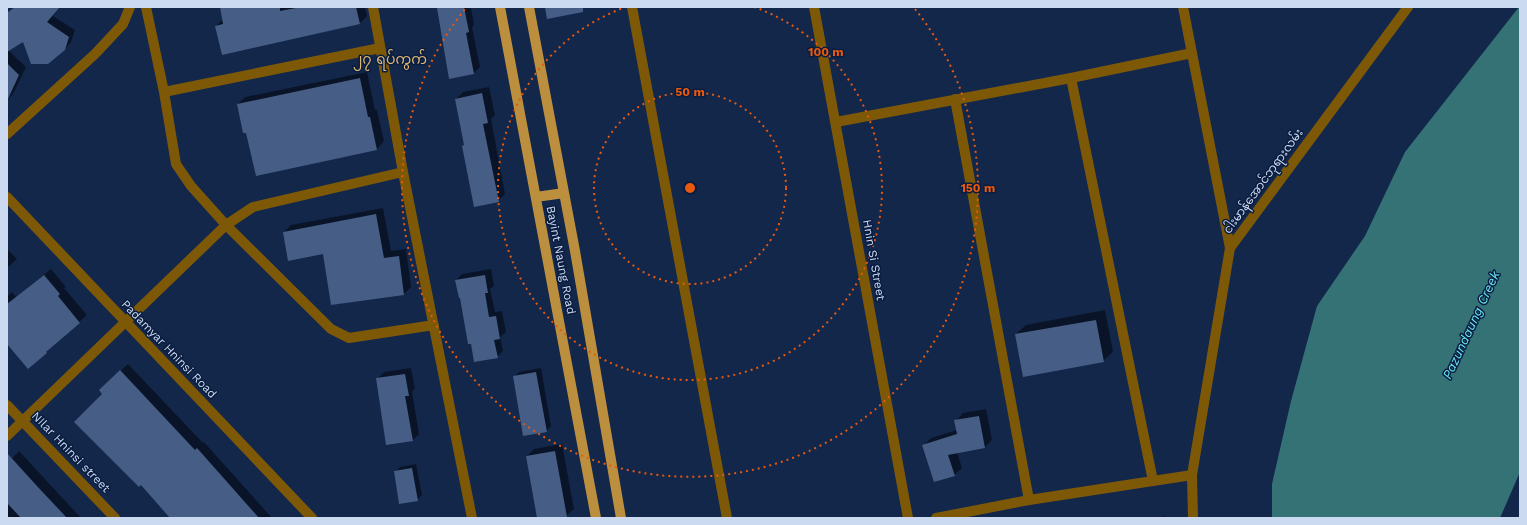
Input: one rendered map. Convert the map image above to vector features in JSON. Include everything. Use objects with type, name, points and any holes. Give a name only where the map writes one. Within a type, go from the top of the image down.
[{"type":"main road","name":"Bayint Naung Road","points":[[500,7],[596,518]]},
{"type":"main road","name":"Bayint Naung Road","points":[[529,7],[564,193],[621,518]]},
{"type":"main road","points":[[536,197],[564,193]]},
{"type":"street","points":[[7,134],[95,54],[123,24],[130,7]]},
{"type":"street","points":[[146,7],[164,92],[176,164],[191,186],[226,225],[331,330],[349,338],[434,324]]},
{"type":"street","points":[[373,7],[403,172],[472,518]]},
{"type":"street","points":[[632,7],[727,518]]},
{"type":"street","name":"Hnin Si Street","points":[[814,7],[908,518]]},
{"type":"street","points":[[1183,7],[1230,248]]},
{"type":"street","name":"ငါးမာန်အောင်ဘုရားလမ်း","points":[[1192,518],[1192,475],[1230,248],[1408,7]]},
{"type":"street","points":[[164,92],[380,48]]},
{"type":"street","points":[[836,122],[955,98],[1071,78],[1192,53]]},
{"type":"street","points":[[1071,78],[1154,481]]},
{"type":"street","points":[[955,98],[1029,500]]},
{"type":"street","points":[[7,436],[226,225],[253,207],[403,172]]},
{"type":"street","name":"Padamyar Hninsi Road","points":[[7,197],[306,516]]},
{"type":"street","name":"NIlar Hninsi street","points":[[7,405],[115,518]]},
{"type":"street","points":[[936,518],[1029,500],[1192,475]]},
{"type":"water","name":"Pazundaung Creek","points":[[1519,7],[1520,472],[1500,518],[1272,518],[1272,484],[1291,401],[1317,306],[1365,236],[1405,152]]},
{"type":"building","points":[[15,7],[60,7],[47,22],[69,37],[65,50],[48,64],[31,64],[23,42],[7,52],[7,13]]},
{"type":"building","points":[[220,7],[280,7],[280,11],[301,7],[356,7],[360,24],[222,55],[215,26],[223,24]]},
{"type":"building","points":[[464,7],[469,32],[466,33],[474,74],[449,79],[437,8]]},
{"type":"building","points":[[545,7],[583,7],[583,12],[547,19]]},
{"type":"building","points":[[7,63],[19,75],[7,101]]},
{"type":"building","points":[[360,78],[377,150],[256,176],[246,133],[243,133],[237,104]]},
{"type":"building","points":[[482,93],[488,123],[483,124],[499,202],[474,207],[462,146],[464,145],[455,99]]},
{"type":"building","points":[[376,214],[384,258],[399,256],[404,295],[331,305],[323,254],[288,261],[283,232]]},
{"type":"building","points":[[44,275],[60,294],[58,296],[80,323],[28,369],[7,344],[7,304]]},
{"type":"building","points":[[485,275],[488,293],[485,293],[489,317],[496,316],[500,339],[494,340],[498,358],[474,362],[471,344],[468,344],[460,298],[455,280]]},
{"type":"building","points":[[1096,320],[1104,362],[1023,377],[1015,334]]},
{"type":"building","points":[[120,370],[195,450],[197,448],[259,518],[170,518],[141,485],[139,487],[74,422],[102,394],[99,390]]},
{"type":"building","points":[[536,372],[547,432],[523,436],[513,376]]},
{"type":"building","points":[[405,374],[409,396],[405,396],[413,441],[386,445],[376,378]]},
{"type":"building","points":[[979,416],[985,448],[948,455],[955,476],[934,482],[922,445],[957,434],[954,420]]},
{"type":"building","points":[[555,451],[567,517],[537,518],[526,456]]},
{"type":"building","points":[[7,453],[67,518],[21,518],[7,503]]},
{"type":"building","points":[[412,468],[418,501],[399,504],[394,471]]},
{"type":"district","name":"၂၇ ရပ်ကွက်","points":[[390,59]]}]
